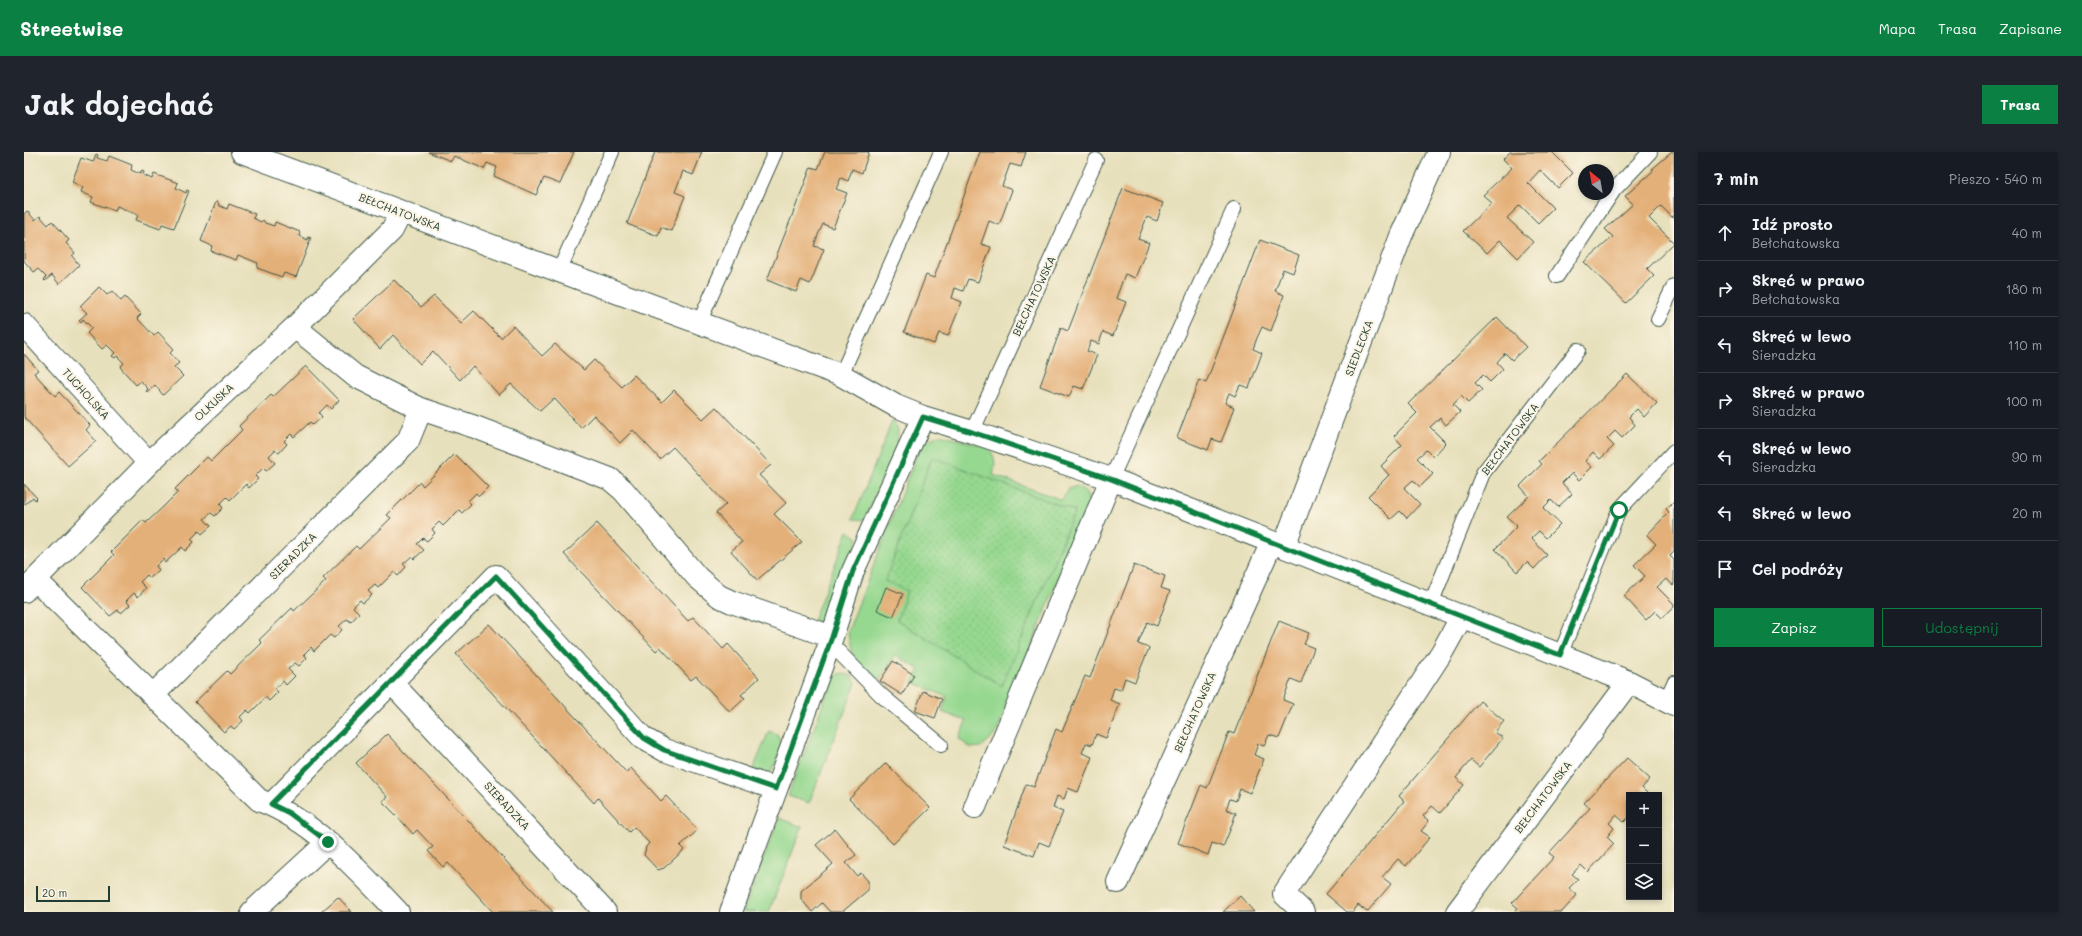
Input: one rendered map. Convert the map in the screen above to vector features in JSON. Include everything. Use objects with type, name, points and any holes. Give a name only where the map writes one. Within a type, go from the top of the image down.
[{"type":"street","name":"BEŁCHATOWSKA","points":[[242,152],[558,271],[842,375],[896,406],[923,417],[1111,479],[1628,682],[1671,696]]},
{"type":"street","name":"SIEDLECKA","points":[[1278,544],[1401,236],[1439,152]]},
{"type":"street","name":"OLKUSKA","points":[[30,585],[148,463],[295,327],[392,230],[401,212]]},
{"type":"street","name":"TUCHOLSKA","points":[[24,325],[148,463]]},
{"type":"street","points":[[295,327],[355,376],[421,409],[475,427],[610,478],[623,490],[710,590],[732,602],[831,640]]},
{"type":"street","name":"SIERADZKA","points":[[153,695],[408,441],[421,409]]},
{"type":"street","points":[[731,912],[831,640],[853,571],[923,417]]},
{"type":"street","points":[[974,807],[1111,479]]},
{"type":"street","name":"BEŁCHATOWSKA","points":[[1118,882],[1278,544]]},
{"type":"street","points":[[271,804],[496,576],[644,738],[664,750],[776,789]]},
{"type":"street","points":[[30,585],[153,695],[259,800],[289,813],[342,853],[398,912]]},
{"type":"street","points":[[1303,912],[1284,894],[1438,658],[1462,616]]},
{"type":"street","name":"BEŁCHATOWSKA","points":[[1457,912],[1628,682]]},
{"type":"street","name":"SIERADZKA","points":[[392,683],[605,912]]},
{"type":"street","points":[[252,912],[328,842]]},
{"type":"lane","points":[[558,271],[612,152]]},
{"type":"lane","points":[[699,323],[775,152]]},
{"type":"lane","points":[[842,375],[941,152]]},
{"type":"lane","points":[[1557,276],[1614,190],[1650,152]]},
{"type":"lane","name":"BEŁCHATOWSKA","points":[[972,432],[1096,160]]},
{"type":"lane","points":[[1111,479],[1234,209]]},
{"type":"lane","points":[[1658,319],[1674,286]]},
{"type":"lane","name":"BEŁCHATOWSKA","points":[[1431,604],[1483,473],[1578,350]]},
{"type":"lane","points":[[1560,655],[1619,510],[1674,451]]},
{"type":"lane","points":[[831,640],[881,695],[941,745]]},
{"type":"green space","points":[[893,419],[898,430],[897,443],[865,520],[853,519]]},
{"type":"green space","points":[[939,435],[985,446],[989,449],[994,459],[995,467],[993,475],[1062,500],[1069,489],[1077,486],[1086,492],[1089,503],[996,734],[981,747],[971,748],[959,739],[966,721],[942,712],[947,697],[913,682],[920,670],[896,655],[877,683],[856,661],[849,641],[848,631],[917,454],[926,441]]},
{"type":"green space","points":[[932,457],[1075,511],[1002,686],[897,620],[907,591],[885,581]]},
{"type":"green space","points":[[848,531],[858,538],[832,616],[818,622],[813,621]]},
{"type":"green space","points":[[841,673],[852,676],[856,683],[809,803],[788,796],[833,678]]},
{"type":"green space","points":[[769,731],[777,734],[782,744],[773,770],[765,775],[752,772]]},
{"type":"green space","points":[[779,818],[802,827],[769,912],[743,912]]},
{"type":"building","points":[[428,152],[574,152],[560,184],[544,178],[536,195],[494,176],[497,167],[487,163],[484,169],[454,156],[451,161]]},
{"type":"building","points":[[655,152],[702,152],[693,175],[683,171],[675,192],[685,196],[671,231],[661,227],[658,236],[627,224]]},
{"type":"building","points":[[825,152],[869,152],[862,173],[852,169],[848,181],[841,178],[836,189],[847,193],[833,228],[823,224],[818,235],[814,246],[824,249],[810,284],[801,280],[796,292],[767,280],[811,167],[818,169]]},
{"type":"building","points":[[980,152],[1026,152],[1021,167],[1010,164],[1002,186],[1012,190],[999,225],[989,221],[981,244],[991,247],[978,282],[968,279],[963,291],[955,288],[952,298],[962,302],[948,336],[939,333],[934,344],[904,332],[926,275],[934,278]]},
{"type":"building","points":[[1510,152],[1552,152],[1573,173],[1558,188],[1540,170],[1528,183],[1553,208],[1538,223],[1520,205],[1507,218],[1533,242],[1518,258],[1500,240],[1487,253],[1463,231],[1492,203],[1483,195],[1512,168],[1503,159]]},
{"type":"building","points":[[1672,152],[1674,152],[1674,219],[1661,206],[1649,218],[1674,243],[1647,269],[1654,276],[1626,303],[1584,262],[1613,237],[1605,229],[1633,204],[1625,196],[1654,170],[1652,169]]},
{"type":"building","points":[[96,154],[98,155],[97,158],[107,161],[109,156],[132,165],[131,170],[140,174],[142,171],[144,172],[143,175],[152,179],[154,174],[178,183],[176,188],[186,193],[187,190],[189,191],[174,228],[162,224],[160,229],[136,220],[138,215],[117,206],[115,211],[91,202],[93,197],[81,192],[83,187],[72,182],[81,158],[93,162]]},
{"type":"building","points":[[1123,188],[1163,203],[1157,221],[1147,217],[1138,239],[1149,243],[1135,278],[1125,274],[1116,298],[1126,302],[1113,336],[1103,332],[1099,344],[1091,341],[1087,351],[1097,355],[1083,389],[1074,386],[1069,397],[1040,386],[1061,328],[1068,331]]},
{"type":"building","points":[[216,202],[219,203],[218,205],[227,209],[229,204],[255,214],[253,218],[261,222],[263,220],[265,223],[274,226],[275,222],[300,232],[299,236],[308,240],[308,237],[311,238],[296,277],[284,273],[282,277],[257,268],[258,263],[238,255],[236,260],[211,251],[212,246],[201,241]]},
{"type":"building","points":[[27,211],[35,220],[40,216],[48,225],[52,221],[69,240],[66,243],[75,253],[72,256],[79,265],[59,284],[52,275],[45,281],[44,280],[46,277],[38,269],[34,272],[24,261],[24,214]]},
{"type":"building","points":[[1260,240],[1299,255],[1293,273],[1283,269],[1275,291],[1284,295],[1271,331],[1262,327],[1257,338],[1253,349],[1262,353],[1249,388],[1240,385],[1235,396],[1229,393],[1225,403],[1234,407],[1228,425],[1221,442],[1212,439],[1208,450],[1177,438],[1199,380],[1206,383]]},
{"type":"building","points":[[394,280],[421,307],[434,296],[461,323],[474,311],[501,338],[513,326],[542,356],[555,344],[584,370],[594,360],[622,387],[634,375],[662,402],[674,390],[703,419],[716,407],[771,465],[759,475],[786,503],[774,514],[802,542],[757,580],[731,551],[742,542],[716,513],[726,504],[673,447],[660,459],[633,430],[620,443],[594,415],[581,428],[554,398],[540,411],[511,384],[499,395],[473,366],[460,380],[433,351],[420,364],[393,335],[380,349],[353,319]]},
{"type":"building","points":[[99,287],[107,295],[112,291],[121,301],[125,297],[141,314],[137,318],[154,336],[158,332],[174,349],[170,353],[179,363],[174,367],[183,376],[163,395],[155,385],[147,393],[146,391],[148,389],[141,381],[136,385],[120,367],[124,363],[117,356],[115,358],[112,356],[115,353],[107,345],[102,349],[87,333],[92,328],[83,319],[81,322],[79,320],[87,313],[80,306]]},
{"type":"building","points":[[1497,317],[1526,347],[1512,360],[1505,353],[1497,362],[1503,369],[1490,382],[1483,375],[1475,383],[1482,390],[1468,403],[1461,396],[1453,405],[1460,412],[1446,425],[1440,418],[1430,427],[1446,443],[1433,457],[1426,450],[1417,458],[1433,474],[1420,487],[1413,480],[1404,488],[1420,504],[1407,518],[1400,511],[1391,519],[1368,496],[1389,475],[1381,466],[1402,445],[1394,436],[1417,413],[1408,404]]},
{"type":"building","points":[[24,354],[38,370],[34,373],[55,396],[59,392],[90,425],[86,430],[96,441],[68,466],[24,417]]},
{"type":"building","points":[[306,366],[339,400],[331,409],[327,405],[319,413],[322,417],[313,425],[310,422],[294,437],[291,434],[284,441],[287,444],[279,453],[275,450],[269,456],[275,463],[266,471],[263,468],[255,476],[258,479],[249,488],[246,484],[230,500],[227,497],[220,504],[223,508],[215,516],[211,513],[204,519],[211,526],[202,534],[199,531],[191,539],[194,542],[185,551],[182,547],[165,563],[163,559],[156,566],[159,570],[150,578],[147,575],[140,582],[146,588],[138,597],[134,593],[126,601],[130,605],[121,613],[118,610],[110,616],[82,587],[114,555],[111,552],[143,520],[146,523],[162,508],[178,492],[175,489],[207,457],[211,461],[242,430],[239,426],[271,395],[273,397]]},
{"type":"building","points":[[1627,374],[1657,403],[1644,417],[1637,409],[1629,417],[1635,425],[1622,438],[1615,431],[1607,439],[1614,446],[1600,459],[1593,452],[1585,461],[1592,467],[1579,480],[1572,473],[1562,483],[1572,494],[1558,507],[1551,500],[1543,508],[1560,524],[1546,538],[1539,531],[1531,538],[1547,555],[1534,569],[1527,562],[1517,572],[1495,549],[1517,526],[1507,517],[1529,496],[1520,486],[1542,464],[1539,461]]},
{"type":"building","points":[[455,454],[488,487],[479,496],[476,493],[468,501],[471,504],[462,513],[459,510],[443,526],[439,522],[432,529],[435,533],[427,541],[423,538],[417,544],[424,550],[414,559],[412,556],[403,564],[406,567],[398,576],[394,572],[378,588],[375,585],[368,591],[372,595],[363,603],[360,600],[353,607],[359,613],[351,622],[347,619],[339,626],[342,630],[334,638],[330,635],[314,651],[311,647],[304,654],[307,658],[299,666],[295,663],[288,669],[295,676],[286,685],[283,681],[275,689],[278,692],[269,701],[266,697],[250,713],[247,710],[240,717],[243,721],[234,729],[231,726],[224,732],[195,702],[227,671],[230,674],[262,643],[259,640],[292,608],[294,611],[326,581],[323,578],[356,546],[359,549],[391,518],[387,515],[420,482],[423,486]]},
{"type":"building","points":[[24,484],[37,498],[35,500],[33,497],[24,505]]},
{"type":"building","points":[[1674,501],[1674,552],[1670,556],[1674,560],[1674,584],[1673,585],[1666,579],[1657,587],[1674,604],[1674,607],[1662,618],[1655,611],[1646,620],[1624,596],[1645,576],[1634,565],[1656,544],[1647,535],[1669,512],[1666,509]]},
{"type":"building","points":[[597,523],[688,621],[693,617],[723,649],[728,644],[759,678],[741,695],[745,698],[730,712],[696,676],[691,680],[660,647],[656,651],[564,554]]},
{"type":"building","points":[[1134,565],[1165,576],[1161,588],[1170,591],[1157,626],[1147,622],[1138,644],[1149,648],[1135,682],[1125,678],[1121,690],[1114,688],[1110,700],[1120,704],[1106,738],[1096,734],[1092,745],[1086,743],[1082,753],[1092,757],[1078,792],[1068,788],[1064,799],[1057,796],[1053,808],[1063,812],[1049,846],[1039,842],[1034,856],[1004,845],[1026,784],[1034,787],[1056,729],[1062,732],[1085,676],[1090,678]]},
{"type":"building","points":[[886,587],[903,594],[893,617],[877,610]]},
{"type":"building","points":[[1279,621],[1309,633],[1304,644],[1314,648],[1301,683],[1291,679],[1283,700],[1293,704],[1279,738],[1269,735],[1264,746],[1258,744],[1254,755],[1264,759],[1250,793],[1240,789],[1236,801],[1230,799],[1226,809],[1236,813],[1230,830],[1223,847],[1212,843],[1208,855],[1178,843],[1201,785],[1207,788],[1229,732],[1234,734]]},
{"type":"building","points":[[489,624],[626,772],[631,768],[661,801],[666,796],[698,830],[680,846],[684,850],[664,868],[658,870],[644,855],[646,847],[649,843],[634,827],[629,832],[598,798],[594,803],[456,654]]},
{"type":"building","points":[[893,661],[914,675],[902,695],[880,681]]},
{"type":"building","points":[[923,691],[942,699],[935,718],[915,711]]},
{"type":"building","points":[[1480,701],[1504,721],[1495,732],[1503,738],[1479,767],[1471,760],[1464,768],[1456,778],[1464,785],[1440,813],[1432,806],[1423,816],[1429,821],[1421,831],[1430,837],[1406,866],[1398,859],[1382,877],[1391,884],[1367,912],[1358,905],[1353,912],[1347,912],[1326,894],[1404,801],[1399,796]]},
{"type":"building","points":[[387,734],[553,912],[493,912],[448,863],[443,867],[428,851],[433,847],[417,830],[413,834],[382,801],[387,797],[356,763]]},
{"type":"building","points":[[1627,758],[1650,779],[1642,788],[1646,792],[1626,792],[1626,820],[1624,822],[1616,815],[1609,823],[1614,828],[1607,837],[1614,844],[1588,872],[1581,865],[1572,874],[1578,879],[1569,888],[1577,895],[1562,912],[1514,912],[1518,908],[1512,903],[1554,857],[1549,853],[1590,808],[1584,803]]},
{"type":"building","points":[[886,763],[930,808],[893,844],[849,799]]},
{"type":"building","points":[[835,829],[856,855],[846,863],[857,876],[861,873],[868,881],[868,890],[842,912],[830,912],[822,903],[812,912],[801,899],[801,891],[833,864],[816,845]]},
{"type":"building","points":[[1240,896],[1254,912],[1223,912]]},
{"type":"building","points":[[338,897],[352,912],[321,912]]},
{"type":"route","points":[[328,842],[289,813],[271,804],[496,576],[644,738],[655,746],[664,750],[776,789],[832,637],[853,571],[923,417],[1111,479],[1560,655],[1619,510]]}]
